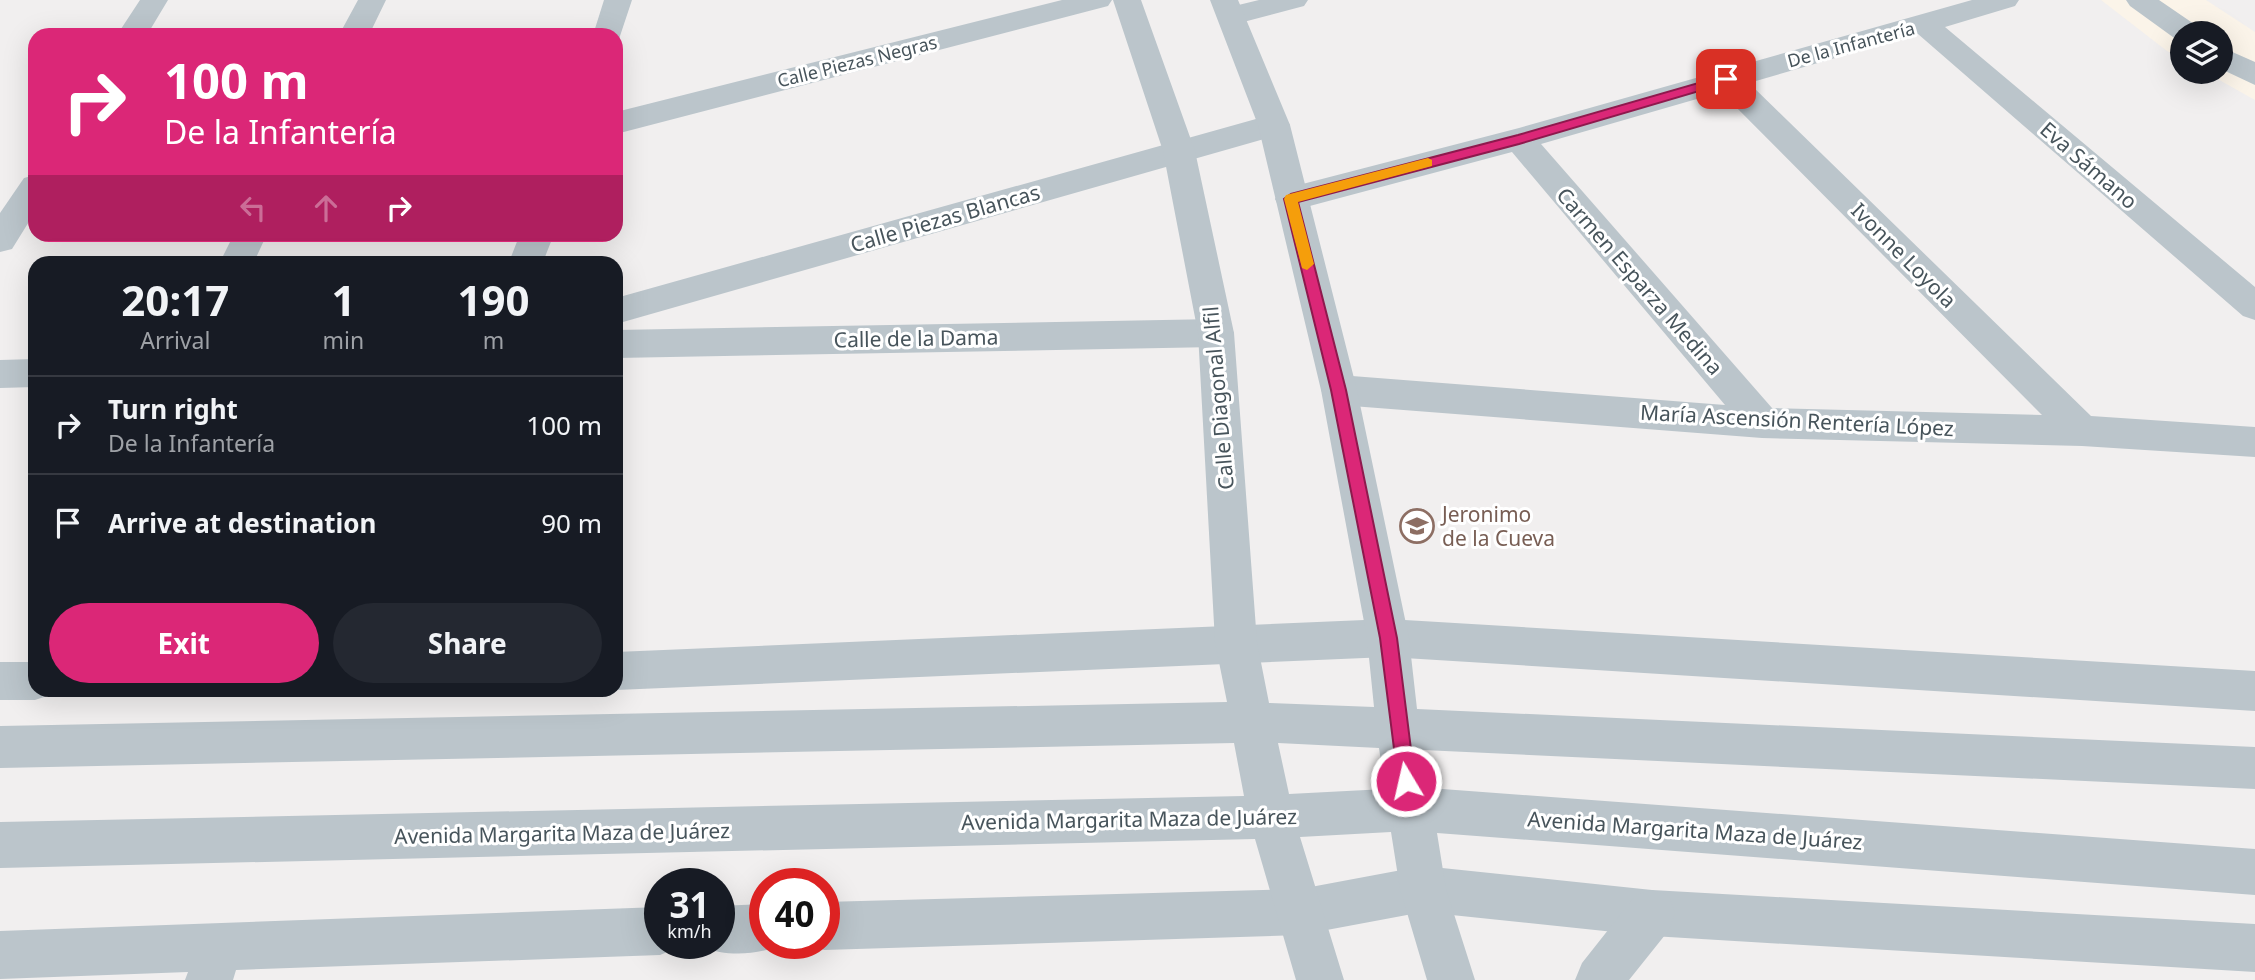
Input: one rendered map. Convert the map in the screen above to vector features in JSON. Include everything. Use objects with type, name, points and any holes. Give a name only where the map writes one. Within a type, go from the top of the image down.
[{"type":"street","points":[[136,28],[154,0]]},
{"type":"street","points":[[358,28],[372,0]]},
{"type":"street","points":[[610,28],[618,0]]},
{"type":"street","name":"Calle Piezas Negras","points":[[623,121],[1098,0]]},
{"type":"street","name":"Calle Diagonal Alfil","points":[[1127,0],[1180,151],[1216,333],[1236,642],[1271,817],[1320,980]]},
{"type":"street","points":[[1294,0],[1228,8],[1274,125],[1339,390],[1388,638],[1397,727],[1423,889],[1451,980]]},
{"type":"street","name":"De la Infantería","points":[[1291,199],[1519,139],[2005,0]]},
{"type":"street","points":[[2140,0],[2170,21]]},
{"type":"street","name":"Eva Sámano","points":[[1924,24],[2255,307]]},
{"type":"street","points":[[2233,63],[2255,75]]},
{"type":"street","name":"Ivonne Loyola","points":[[1726,79],[2082,431]]},
{"type":"street","name":"Calle Piezas Blancas","points":[[623,310],[1274,125]]},
{"type":"street","name":"Carmen Esparza Medina","points":[[1519,139],[1762,423]]},
{"type":"street","points":[[0,240],[28,197]]},
{"type":"street","name":"Calle de la Dama","points":[[623,344],[1216,333]]},
{"type":"street","points":[[0,374],[28,373]]},
{"type":"street","name":"María Ascensión Rentería López","points":[[1339,390],[1762,423],[2082,431],[2255,442]]},
{"type":"street","points":[[623,671],[1236,642],[1388,638],[2255,691]]},
{"type":"street","points":[[0,681],[28,681]]},
{"type":"street","points":[[0,747],[1252,722],[2255,768]]},
{"type":"street","name":"Avenida Margarita Maza de Juárez","points":[[0,845],[1271,817],[1410,809],[2255,872]]},
{"type":"street","points":[[840,926],[1300,912],[1423,889],[1652,913],[2255,948]]},
{"type":"street","points":[[1599,980],[1652,913]]},
{"type":"street","points":[[0,955],[215,962],[644,932]]},
{"type":"shaded area","points":[[2101,0],[2206,0],[2255,32],[2255,100],[2226,84],[2233,84],[2233,21],[2170,21],[2170,53]]},
{"type":"slow traffic","points":[[1307,264],[1291,199],[1428,163]]},
{"type":"place","name":"Jeronimo de la Cueva","points":[[1417,526]]},
{"type":"route","points":[[1406,781],[1397,727],[1388,638],[1339,390],[1291,199],[1519,139],[1726,79]]}]
